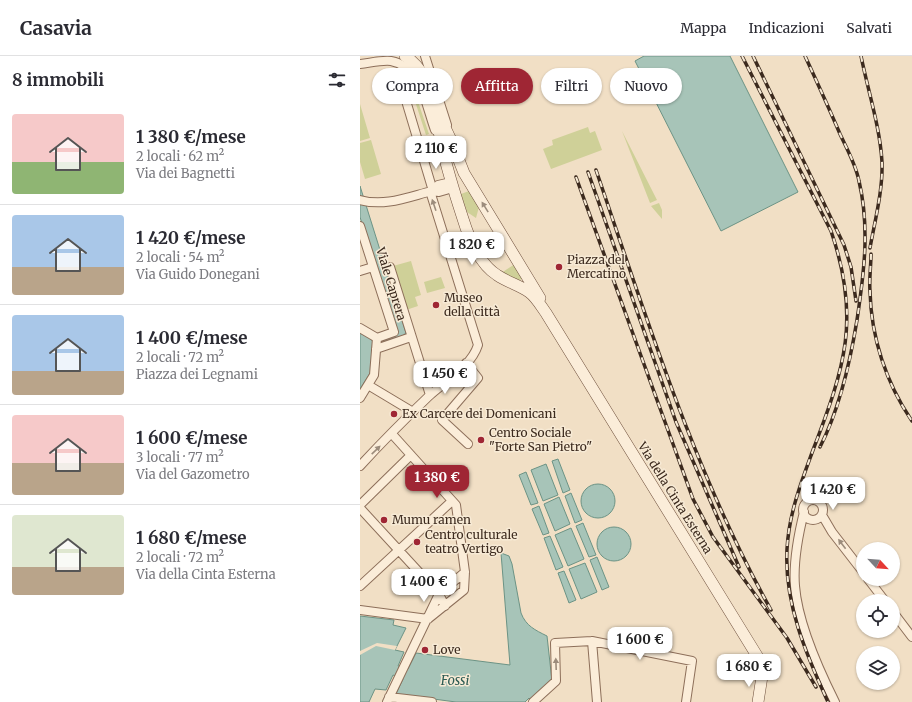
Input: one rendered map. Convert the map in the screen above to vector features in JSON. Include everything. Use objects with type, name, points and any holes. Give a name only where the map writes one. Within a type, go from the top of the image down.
[{"type":"main road","name":"Via della Cinta Esterna","points":[[410,59],[418,68]]},
{"type":"main road","name":"Via della Cinta Esterna","points":[[433,104],[451,140],[464,173],[526,275],[546,313],[759,659],[763,670],[758,702]]},
{"type":"main road","name":"Via della Cinta Esterna","points":[[433,104],[443,153],[452,185],[466,228],[481,259],[496,275],[530,293],[546,313]]},
{"type":"main road","points":[[516,285],[524,281],[526,275]]},
{"type":"street","name":"Via della Cinta Esterna","points":[[425,56],[451,140]]},
{"type":"street","name":"Via della Cinta Esterna","points":[[360,64],[374,61],[391,61],[400,64],[412,73],[417,79],[443,153]]},
{"type":"street","points":[[360,466],[430,395],[466,363],[475,353],[478,345],[431,191],[407,104]]},
{"type":"street","points":[[363,201],[381,203],[395,201],[431,191],[438,185],[452,185]]},
{"type":"street","name":"Viale Caprera","points":[[360,226],[394,332],[377,338]]},
{"type":"street","points":[[360,271],[373,267]]},
{"type":"street","name":"Viale Caprera","points":[[390,267],[430,395]]},
{"type":"street","points":[[360,328],[377,338],[374,375],[360,398]]},
{"type":"street","points":[[376,348],[411,337]]},
{"type":"street","points":[[466,363],[478,378],[442,420],[468,444]]},
{"type":"street","points":[[368,385],[413,412]]},
{"type":"street","points":[[360,610],[428,619],[464,590],[465,572],[456,505],[392,434]]},
{"type":"street","points":[[411,455],[360,507],[439,594],[445,606]]},
{"type":"street","points":[[835,702],[800,614],[795,576],[795,555],[805,505],[813,500],[822,505],[822,515],[832,532],[856,563]]},
{"type":"street","points":[[360,586],[452,501]]},
{"type":"street","points":[[804,512],[807,518],[813,520]]},
{"type":"street","points":[[799,535],[802,530],[813,520],[818,519],[822,515]]},
{"type":"street","points":[[432,702],[389,698],[439,594],[465,572]]},
{"type":"street","points":[[873,586],[880,594]]},
{"type":"street","points":[[900,621],[912,637]]},
{"type":"street","points":[[533,702],[556,681],[555,643],[592,641],[692,661],[686,702]]},
{"type":"street","points":[[592,641],[596,702]]},
{"type":"green space","points":[[360,104],[370,138],[360,141]]},
{"type":"green space","points":[[416,104],[419,104],[429,134],[426,135]]},
{"type":"green space","points":[[588,127],[590,133],[595,131],[602,150],[551,169],[543,149],[553,145],[552,140]]},
{"type":"green space","points":[[622,131],[657,200],[650,203]]},
{"type":"green space","points":[[371,140],[381,174],[365,179],[360,162],[360,143]]},
{"type":"green space","points":[[469,191],[479,207],[476,218],[467,212],[461,194]]},
{"type":"green space","points":[[659,203],[662,210],[662,219],[651,206]]},
{"type":"green space","points":[[411,261],[421,295],[415,297],[418,306],[406,310],[393,266]]},
{"type":"green space","points":[[515,264],[522,278],[519,281],[501,273]]},
{"type":"green space","points":[[441,277],[445,288],[427,293],[424,282]]},
{"type":"water","points":[[644,56],[730,56],[798,192],[721,231],[657,104],[682,104],[682,68],[639,68],[635,61]]},
{"type":"water","points":[[360,186],[406,333],[397,340],[372,349],[372,370],[360,389],[360,333],[372,339],[372,341],[381,340],[394,328],[360,217]]},
{"type":"water","points":[[558,459],[570,490],[563,493],[552,461]]},
{"type":"water","points":[[546,464],[558,495],[543,501],[531,470]]},
{"type":"water","points":[[526,472],[538,503],[531,505],[519,475]]},
{"type":"water","points":[[595,484],[601,484],[605,485],[612,491],[615,501],[614,508],[608,515],[601,518],[595,518],[591,517],[584,511],[581,504],[581,498],[582,494],[588,487]]},
{"type":"water","points":[[571,493],[582,520],[575,523],[565,496]]},
{"type":"water","points":[[559,497],[570,524],[555,531],[544,504]]},
{"type":"water","points":[[539,506],[549,533],[543,535],[532,509]]},
{"type":"water","points":[[583,523],[596,555],[589,557],[576,526]]},
{"type":"water","points":[[611,527],[617,527],[621,528],[628,534],[631,544],[630,551],[624,558],[617,561],[611,561],[607,560],[600,554],[597,547],[597,541],[598,537],[604,530]]},
{"type":"water","points":[[571,528],[584,559],[568,566],[555,535]]},
{"type":"water","points":[[550,536],[563,567],[556,570],[544,538]]},
{"type":"water","name":"Fossi","points":[[501,553],[509,556],[512,564],[521,613],[525,621],[531,627],[547,636],[552,681],[531,700],[529,698],[525,702],[456,702],[396,694],[403,679],[393,675],[386,690],[375,689],[369,702],[360,702],[360,616],[394,620],[393,625],[406,628],[395,650],[404,652],[398,666],[408,669],[416,653],[510,665]]},
{"type":"water","points":[[597,557],[609,587],[602,590],[590,560]]},
{"type":"water","points":[[585,563],[597,592],[581,599],[569,569]]},
{"type":"water","points":[[564,571],[576,600],[569,603],[558,573]]},
{"type":"pier","points":[[377,643],[397,646],[395,650],[376,646],[360,655],[360,651]]},
{"type":"railway","points":[[742,56],[831,231],[840,262],[845,290],[847,317],[841,367],[834,393],[796,498],[790,523],[787,549],[789,589],[798,628],[828,702]]},
{"type":"railway","points":[[753,56],[844,245],[851,267],[856,301]]},
{"type":"railway","points":[[805,56],[856,169],[862,199],[865,233],[864,268],[851,352],[839,401],[820,447]]},
{"type":"railway","points":[[861,56],[876,122],[882,162],[880,194],[870,248]]},
{"type":"railway","points":[[596,170],[653,338],[695,449],[743,558],[771,610]]},
{"type":"railway","points":[[588,172],[676,422],[739,567]]},
{"type":"railway","points":[[576,177],[693,499],[713,537],[787,638],[816,687]]},
{"type":"railway","points":[[871,254],[871,308],[877,342],[895,391],[912,421]]},
{"type":"place","name":"Piazza del Mercatino","points":[[559,267]]},
{"type":"place","name":"Museo della città","points":[[436,305]]},
{"type":"place","name":"Ex Carcere dei Domenicani","points":[[394,414]]},
{"type":"place","name":"Centro Sociale \"Forte San Pietro\"","points":[[481,440]]},
{"type":"place","name":"Mumu ramen","points":[[384,520]]},
{"type":"place","name":"Centro culturale teatro Vertigo","points":[[417,542]]},
{"type":"place","name":"Love","points":[[425,650]]}]
